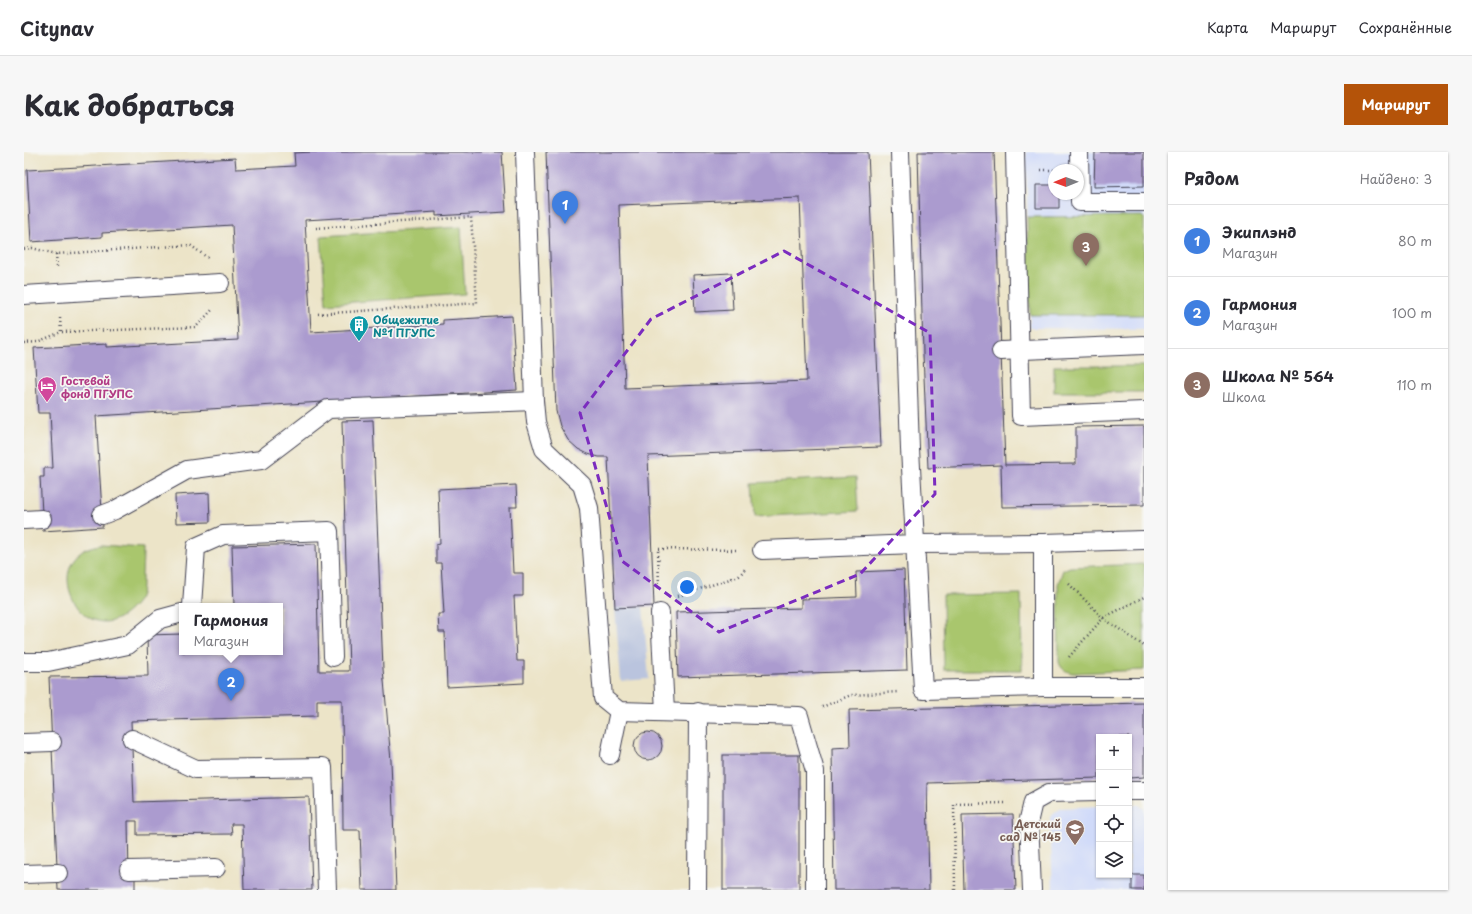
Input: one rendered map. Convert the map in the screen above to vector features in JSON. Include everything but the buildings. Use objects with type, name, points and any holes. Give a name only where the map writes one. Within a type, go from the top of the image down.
[{"type":"lane","points":[[525,152],[536,422],[544,449],[582,485],[589,508],[603,698],[619,711],[799,716],[815,771],[815,890]]},
{"type":"lane","points":[[900,152],[915,354],[910,449],[923,690],[1144,687]]},
{"type":"lane","points":[[1015,152],[1021,416],[1144,411]]},
{"type":"lane","points":[[1080,160],[1080,202],[1144,202]]},
{"type":"lane","points":[[24,294],[220,283]]},
{"type":"lane","points":[[1001,351],[1144,345]]},
{"type":"lane","points":[[102,515],[115,510],[187,470],[261,460],[328,409],[534,400]]},
{"type":"lane","points":[[24,520],[42,519]]},
{"type":"lane","points":[[192,603],[196,547],[223,535],[329,531],[333,657]]},
{"type":"lane","points":[[762,550],[915,544],[1043,551],[1144,540]]},
{"type":"lane","points":[[1043,551],[1043,688]]},
{"type":"lane","points":[[660,613],[665,712]]},
{"type":"lane","points":[[24,662],[48,662],[128,645],[160,619],[179,614]]},
{"type":"lane","points":[[610,755],[619,711]]},
{"type":"lane","points":[[697,890],[698,712]]},
{"type":"lane","points":[[132,739],[196,769],[323,768],[327,890]]},
{"type":"lane","points":[[24,743],[52,742]]},
{"type":"lane","points":[[1132,791],[1144,791]]},
{"type":"lane","points":[[1032,890],[1029,819],[1033,802],[1049,794],[1096,792]]},
{"type":"lane","points":[[129,870],[216,868]]},
{"type":"lane","points":[[24,874],[58,873]]},
{"type":"path","points":[[1015,171],[1080,160]]},
{"type":"path","points":[[316,228],[471,218],[477,303],[317,314]]},
{"type":"path","points":[[660,613],[658,549],[762,550]]},
{"type":"path","points":[[660,613],[677,596],[739,576],[762,550]]},
{"type":"path","points":[[1043,551],[1103,618],[1144,646]]},
{"type":"path","points":[[1043,688],[1103,618],[1144,596]]},
{"type":"path","points":[[799,716],[851,695],[923,690]]},
{"type":"path","points":[[955,890],[954,804],[1033,802]]},
{"type":"highlighted area","points":[[784,251],[930,333],[935,494],[860,574],[719,632],[622,561],[580,413],[651,319]]},
{"type":"shaded area","points":[[1026,152],[1144,152],[1144,329],[1030,328]]},
{"type":"shaded area","points":[[643,607],[649,679],[621,681],[615,608]]},
{"type":"shaded area","name":"Детский сад № 145","points":[[1132,805],[1139,805],[1144,809],[1144,890],[1053,890],[1050,817],[1061,808],[1096,806],[1096,878],[1132,878]]},
{"type":"green space","points":[[1142,216],[1144,218],[1144,315],[1030,315],[1027,217]]},
{"type":"green space","points":[[461,227],[465,294],[326,304],[321,236]]},
{"type":"green space","points":[[1054,366],[1144,366],[1144,392],[1054,392]]},
{"type":"green space","points":[[856,477],[858,511],[755,517],[753,483]]},
{"type":"green space","points":[[101,545],[143,548],[142,588],[140,597],[134,606],[124,615],[107,622],[92,619],[80,609],[71,595],[68,579],[71,564],[82,552]]},
{"type":"green space","points":[[1144,564],[1144,670],[1072,673],[1064,669],[1059,662],[1058,584],[1063,570],[1070,567]]},
{"type":"green space","points":[[1021,594],[1022,670],[944,670],[943,595]]},
{"type":"place","name":"Экиплэнд","points":[[565,224]]},
{"type":"place","name":"Школа № 564","points":[[1086,266]]},
{"type":"place","name":"Общежитие №1 ПГУПС","points":[[359,342]]},
{"type":"place","name":"Гостевой фонд ПГУПС","points":[[47,403]]},
{"type":"place","name":"Гармония","points":[[231,701]]},
{"type":"place","name":"Детский сад № 145","points":[[1075,846]]}]
